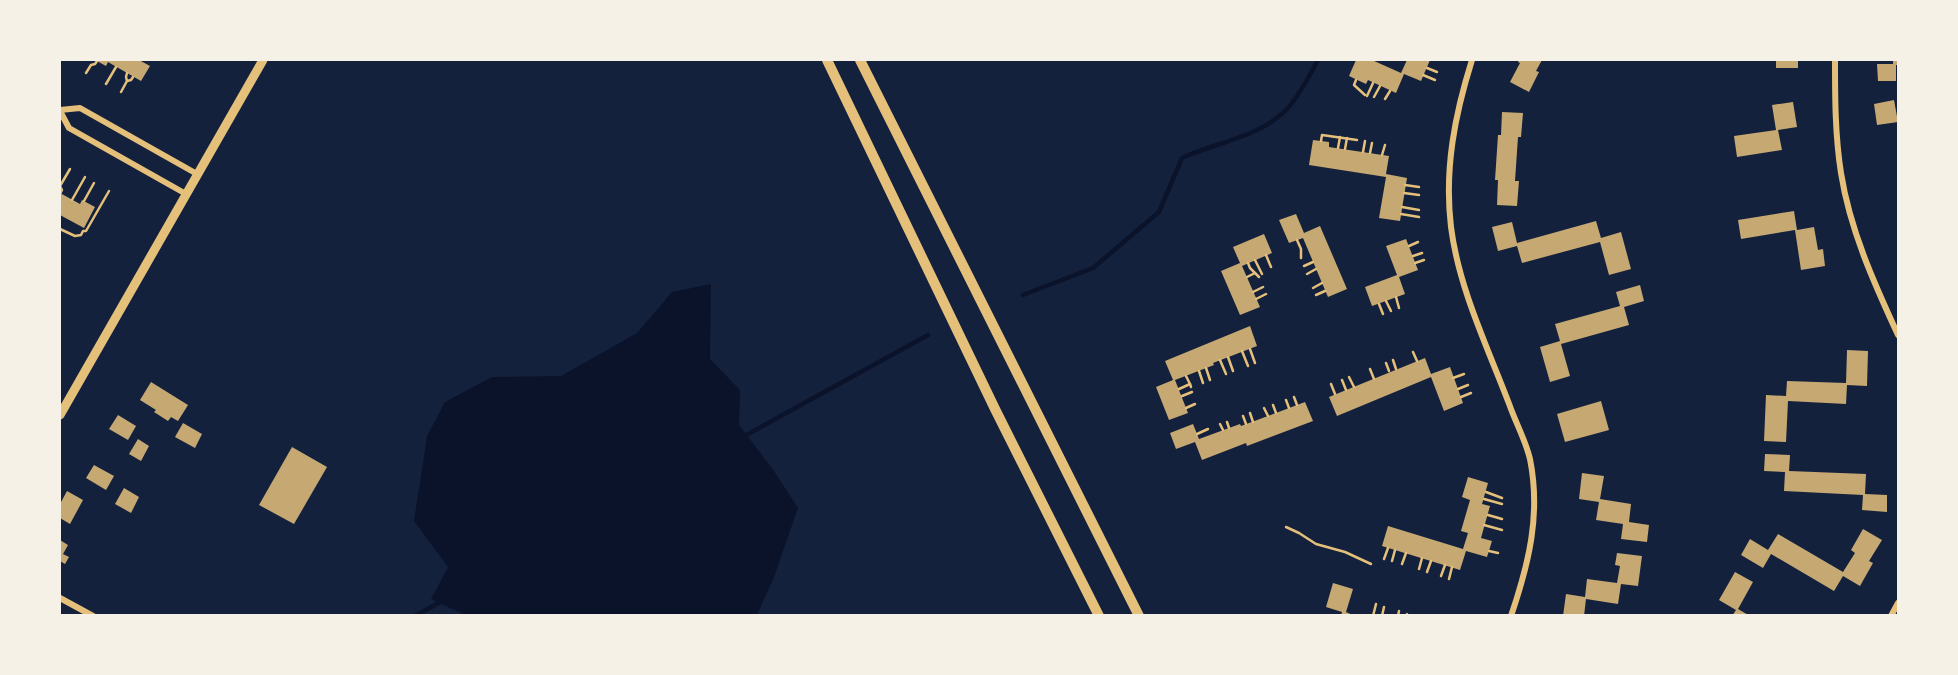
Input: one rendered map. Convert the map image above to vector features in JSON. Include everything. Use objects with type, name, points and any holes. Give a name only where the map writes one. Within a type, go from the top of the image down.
[{"type":"highway","points":[[827,60],[995,409],[1099,615]]},
{"type":"highway","points":[[860,60],[1139,615]]},
{"type":"main road","points":[[60,415],[263,60]]},
{"type":"street","points":[[1472,60],[1460,101],[1449,161],[1451,227],[1462,277],[1474,313],[1530,458],[1534,508],[1531,550],[1511,615]]},
{"type":"street","points":[[1835,60],[1837,136],[1843,185],[1863,257],[1899,335]]},
{"type":"street","points":[[186,194],[69,128],[60,110],[80,108],[197,174]]},
{"type":"street","points":[[60,598],[93,615]]},
{"type":"street","points":[[1891,615],[1899,603]]},
{"type":"path","points":[[91,60],[91,65]]},
{"type":"path","points":[[86,73],[97,61]]},
{"type":"path","points":[[106,84],[116,67]]},
{"type":"path","points":[[1427,68],[1437,72]]},
{"type":"path","points":[[121,92],[127,81],[127,73]]},
{"type":"path","points":[[1423,75],[1435,80]]},
{"type":"path","points":[[127,81],[133,77]]},
{"type":"path","points":[[1356,80],[1354,85],[1366,95],[1373,83]]},
{"type":"path","points":[[1374,97],[1380,86]]},
{"type":"path","points":[[1385,99],[1390,91]]},
{"type":"path","points":[[1321,141],[1322,135],[1357,140]]},
{"type":"path","points":[[1338,148],[1340,138]]},
{"type":"path","points":[[1345,149],[1348,138]]},
{"type":"path","points":[[1363,152],[1365,141]]},
{"type":"path","points":[[1370,153],[1373,143]]},
{"type":"path","points":[[1382,155],[1384,145]]},
{"type":"path","points":[[60,194],[60,186],[70,169]]},
{"type":"path","points":[[72,200],[85,177]]},
{"type":"path","points":[[84,201],[94,183]]},
{"type":"path","points":[[1405,186],[1419,187]]},
{"type":"path","points":[[60,229],[75,236],[81,235],[109,191]]},
{"type":"path","points":[[1404,193],[1419,195]]},
{"type":"path","points":[[1402,207],[1419,210]]},
{"type":"path","points":[[1401,214],[1419,217]]},
{"type":"path","points":[[1301,258],[1298,242],[1304,240]]},
{"type":"path","points":[[1409,246],[1418,242]]},
{"type":"path","points":[[1301,250],[1307,247]]},
{"type":"path","points":[[1413,256],[1422,253]]},
{"type":"path","points":[[1266,255],[1271,267]]},
{"type":"path","points":[[1244,270],[1249,265],[1261,276],[1255,260]]},
{"type":"path","points":[[1416,263],[1424,260]]},
{"type":"path","points":[[1304,266],[1313,262]]},
{"type":"path","points":[[1307,274],[1316,269]]},
{"type":"path","points":[[1247,277],[1255,273]]},
{"type":"path","points":[[1313,288],[1322,283]]},
{"type":"path","points":[[1253,292],[1263,287]]},
{"type":"path","points":[[1316,295],[1325,291]]},
{"type":"path","points":[[1256,299],[1266,294]]},
{"type":"path","points":[[1396,298],[1399,308]]},
{"type":"path","points":[[1386,301],[1391,311]]},
{"type":"path","points":[[1379,304],[1383,314]]},
{"type":"path","points":[[1250,349],[1255,363]]},
{"type":"path","points":[[1242,351],[1248,366]]},
{"type":"path","points":[[1413,352],[1417,361]]},
{"type":"path","points":[[1228,357],[1233,371]]},
{"type":"path","points":[[1220,360],[1226,374]]},
{"type":"path","points":[[1392,360],[1396,369]]},
{"type":"path","points":[[1386,363],[1389,372]]},
{"type":"path","points":[[1206,368],[1210,380]]},
{"type":"path","points":[[1370,369],[1374,379]]},
{"type":"path","points":[[1199,371],[1203,383]]},
{"type":"path","points":[[1453,378],[1464,374]]},
{"type":"path","points":[[1186,376],[1191,388]]},
{"type":"path","points":[[1349,377],[1354,387]]},
{"type":"path","points":[[1342,380],[1346,390]]},
{"type":"path","points":[[1331,384],[1335,394]]},
{"type":"path","points":[[1458,389],[1468,385]]},
{"type":"path","points":[[1179,388],[1191,388]]},
{"type":"path","points":[[1182,396],[1191,388]]},
{"type":"path","points":[[1461,397],[1471,393]]},
{"type":"path","points":[[1294,397],[1297,405]]},
{"type":"path","points":[[1286,400],[1289,408]]},
{"type":"path","points":[[1186,408],[1195,404]]},
{"type":"path","points":[[1273,405],[1276,413]]},
{"type":"path","points":[[1264,408],[1268,416]]},
{"type":"path","points":[[1250,413],[1253,422]]},
{"type":"path","points":[[1243,416],[1246,424]]},
{"type":"path","points":[[1227,422],[1229,428]]},
{"type":"path","points":[[1220,424],[1223,430]]},
{"type":"path","points":[[1199,435],[1207,430],[1208,436]]},
{"type":"path","points":[[1486,492],[1502,498]]},
{"type":"path","points":[[1483,499],[1502,504]]},
{"type":"path","points":[[1488,515],[1502,519]]},
{"type":"path","points":[[1484,525],[1502,530]]},
{"type":"path","points":[[1286,527],[1316,544],[1345,552],[1371,564]]},
{"type":"path","points":[[1384,559],[1388,548]]},
{"type":"path","points":[[1392,561],[1395,550]]},
{"type":"path","points":[[1489,551],[1498,553]]},
{"type":"path","points":[[1402,564],[1406,553]]},
{"type":"path","points":[[1419,569],[1422,558]]},
{"type":"path","points":[[1427,572],[1431,561]]},
{"type":"path","points":[[1441,576],[1445,565]]},
{"type":"path","points":[[1449,579],[1452,567]]},
{"type":"path","points":[[1373,615],[1376,604]]},
{"type":"path","points":[[1382,615],[1384,607]]},
{"type":"water","points":[[711,284],[710,359],[740,390],[739,425],[798,508],[774,577],[757,615],[465,615],[431,599],[448,567],[414,521],[427,436],[445,402],[492,377],[561,376],[637,333],[672,292]]},
{"type":"building","points":[[95,60],[139,60],[150,66],[141,81],[108,62],[106,66]]},
{"type":"building","points":[[1356,60],[1372,60],[1401,73],[1407,60],[1430,60],[1421,81],[1404,74],[1396,93],[1368,80],[1366,84],[1349,76]]},
{"type":"building","points":[[1519,60],[1542,60],[1529,92],[1510,82]]},
{"type":"building","points":[[1776,60],[1798,60],[1798,68],[1776,68]]},
{"type":"building","points":[[1893,60],[1898,60],[1896,81],[1878,81],[1877,64],[1893,64]]},
{"type":"building","points":[[1894,100],[1898,122],[1877,125],[1874,104]]},
{"type":"building","points":[[1793,102],[1797,127],[1778,130],[1782,150],[1737,157],[1734,136],[1776,130],[1772,105]]},
{"type":"building","points":[[1502,112],[1523,113],[1521,137],[1518,137],[1515,181],[1519,181],[1517,206],[1497,205],[1498,180],[1495,180]]},
{"type":"building","points":[[1313,140],[1329,142],[1329,147],[1389,156],[1386,174],[1407,178],[1400,221],[1379,218],[1386,177],[1309,165]]},
{"type":"building","points":[[60,193],[80,204],[82,200],[95,207],[84,228],[60,215]]},
{"type":"building","points":[[1794,211],[1797,230],[1814,227],[1818,250],[1823,249],[1825,266],[1801,270],[1795,230],[1741,239],[1738,220]]},
{"type":"building","points":[[1296,214],[1304,233],[1320,226],[1347,289],[1328,297],[1303,238],[1289,243],[1279,220]]},
{"type":"building","points":[[1596,221],[1601,238],[1621,232],[1631,269],[1609,275],[1600,242],[1522,263],[1517,246],[1498,251],[1492,227],[1512,222],[1517,243]]},
{"type":"building","points":[[1264,234],[1272,253],[1242,266],[1260,307],[1240,315],[1221,271],[1240,263],[1233,247]]},
{"type":"building","points":[[1406,239],[1418,270],[1399,277],[1405,294],[1372,306],[1365,287],[1397,275],[1386,246]]},
{"type":"building","points":[[1640,285],[1644,301],[1624,307],[1629,325],[1561,344],[1570,376],[1550,382],[1540,347],[1560,341],[1555,324],[1620,306],[1616,292]]},
{"type":"building","points":[[1250,326],[1257,346],[1175,380],[1188,413],[1169,420],[1156,387],[1173,380],[1165,361]]},
{"type":"building","points":[[1847,350],[1868,351],[1867,386],[1847,385],[1846,404],[1788,401],[1786,442],[1764,441],[1766,395],[1786,396],[1787,381],[1846,383]]},
{"type":"building","points":[[1425,358],[1431,374],[1450,367],[1463,403],[1444,411],[1431,377],[1337,416],[1329,397]]},
{"type":"building","points":[[151,382],[188,405],[178,421],[171,417],[168,421],[140,400]]},
{"type":"building","points":[[1601,401],[1609,430],[1565,442],[1557,414]]},
{"type":"building","points":[[1305,402],[1313,421],[1202,460],[1195,442],[1176,449],[1170,433],[1193,424],[1199,439]]},
{"type":"building","points":[[118,415],[136,426],[128,440],[109,429]]},
{"type":"building","points":[[183,423],[202,434],[195,448],[175,437]]},
{"type":"building","points":[[138,439],[149,446],[141,461],[129,454]]},
{"type":"building","points":[[292,447],[327,467],[294,524],[259,505]]},
{"type":"building","points":[[1765,454],[1790,455],[1789,471],[1866,474],[1865,494],[1887,495],[1887,512],[1862,510],[1863,495],[1784,491],[1785,472],[1764,471]]},
{"type":"building","points":[[94,465],[114,476],[106,490],[86,478]]},
{"type":"building","points":[[1582,473],[1604,476],[1600,499],[1631,504],[1629,522],[1649,525],[1647,542],[1621,539],[1623,524],[1596,520],[1599,502],[1579,499]]},
{"type":"building","points":[[1468,477],[1488,483],[1482,504],[1490,506],[1481,538],[1492,541],[1487,557],[1466,551],[1460,570],[1382,546],[1388,526],[1463,549],[1468,533],[1461,531],[1470,500],[1462,497]]},
{"type":"building","points":[[124,488],[139,497],[131,513],[115,504]]},
{"type":"building","points":[[67,491],[83,500],[70,524],[60,518],[60,504]]},
{"type":"building","points":[[1863,529],[1882,540],[1869,561],[1873,563],[1860,586],[1843,576],[1834,591],[1771,554],[1763,568],[1741,555],[1750,539],[1768,550],[1778,534],[1843,572],[1855,553],[1851,550]]},
{"type":"building","points":[[60,540],[68,545],[63,554],[69,557],[65,564],[60,561]]},
{"type":"building","points":[[1617,553],[1642,556],[1638,586],[1621,584],[1618,604],[1586,599],[1584,616],[1563,616],[1566,594],[1585,597],[1587,579],[1617,583],[1620,566],[1615,565]]},
{"type":"building","points":[[1735,572],[1753,582],[1738,609],[1750,616],[1732,616],[1736,610],[1719,600]]},
{"type":"building","points":[[1333,583],[1353,589],[1346,612],[1355,616],[1341,616],[1342,612],[1326,607]]},
{"type":"waterway","points":[[1023,295],[1093,268],[1159,212],[1182,158],[1250,133],[1275,119],[1295,99],[1318,60]]},
{"type":"waterway","points":[[741,438],[928,335]]},
{"type":"waterway","points":[[415,616],[442,601]]}]
